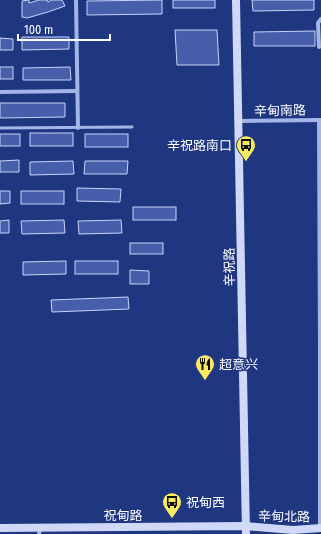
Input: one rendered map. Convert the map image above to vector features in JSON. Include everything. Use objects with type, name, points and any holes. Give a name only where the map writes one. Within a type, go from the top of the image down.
[{"type":"main road","name":"辛祝路","points":[[236,0],[246,530]]},
{"type":"main road","name":"祝甸路","points":[[0,528],[40,531],[246,530]]},
{"type":"main road","name":"辛甸北路","points":[[246,530],[293,530],[321,528]]},
{"type":"street","points":[[76,0],[78,128]]},
{"type":"street","points":[[319,48],[318,23],[321,19]]},
{"type":"street","points":[[0,92],[77,91]]},
{"type":"street","points":[[320,120],[321,528]]},
{"type":"street","name":"辛甸南路","points":[[238,121],[320,120]]},
{"type":"lane","points":[[0,128],[132,128]]},
{"type":"building","points":[[29,0],[29,3],[39,0],[47,0],[48,2],[51,0],[62,0],[65,6],[27,18],[22,17],[22,1]]},
{"type":"building","points":[[162,0],[162,14],[87,15],[87,1]]},
{"type":"building","points":[[173,0],[215,0],[215,8],[173,8]]},
{"type":"building","points":[[252,0],[314,0],[314,10],[253,11]]},
{"type":"building","points":[[175,30],[217,30],[219,65],[177,65]]},
{"type":"building","points":[[315,31],[315,46],[254,46],[254,32]]},
{"type":"building","points":[[22,37],[69,37],[69,49],[22,50]]},
{"type":"building","points":[[0,38],[13,39],[13,50],[0,50]]},
{"type":"building","points":[[0,67],[13,67],[13,79],[0,79]]},
{"type":"building","points":[[70,67],[71,80],[23,80],[23,68]]},
{"type":"building","points":[[0,103],[65,103],[65,117],[0,118]]},
{"type":"building","points":[[30,133],[73,133],[73,146],[30,146]]},
{"type":"building","points":[[0,134],[20,134],[20,146],[0,146]]},
{"type":"building","points":[[85,134],[128,134],[128,147],[85,147]]},
{"type":"building","points":[[19,160],[19,172],[0,172],[0,161]]},
{"type":"building","points":[[73,161],[74,174],[30,175],[30,162]]},
{"type":"building","points":[[85,161],[128,161],[127,174],[84,174]]},
{"type":"building","points":[[77,188],[121,189],[120,202],[77,201]]},
{"type":"building","points":[[0,191],[10,191],[10,203],[0,204]]},
{"type":"building","points":[[21,191],[64,191],[64,204],[21,204]]},
{"type":"building","points":[[133,207],[176,207],[176,220],[133,220]]},
{"type":"building","points":[[9,220],[9,233],[0,233],[0,221]]},
{"type":"building","points":[[64,220],[65,233],[22,234],[21,221]]},
{"type":"building","points":[[121,220],[122,233],[79,234],[78,221]]},
{"type":"building","points":[[130,243],[163,243],[163,254],[130,254]]},
{"type":"building","points":[[66,261],[66,274],[23,275],[23,262]]},
{"type":"building","points":[[75,261],[118,261],[118,274],[75,274]]},
{"type":"building","points":[[130,270],[149,271],[149,284],[130,284]]},
{"type":"building","points":[[128,297],[129,309],[52,312],[51,300]]},
{"type":"place","name":"辛祝路南口","points":[[246,162]]},
{"type":"place","name":"超意兴","points":[[205,381]]},
{"type":"place","name":"祝甸西","points":[[172,519]]}]
